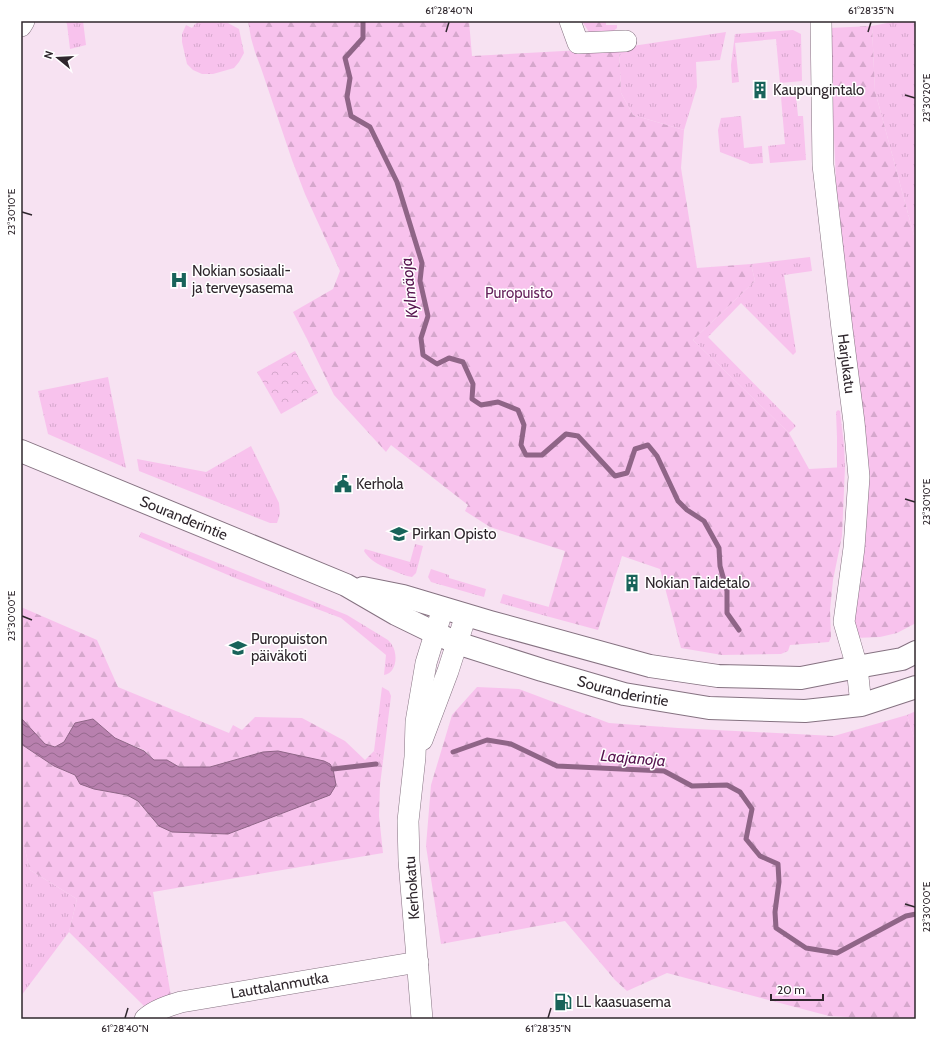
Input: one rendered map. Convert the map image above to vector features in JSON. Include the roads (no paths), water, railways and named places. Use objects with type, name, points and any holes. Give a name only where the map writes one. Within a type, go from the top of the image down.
[{"type":"street","points":[[21,26],[24,21]]},
{"type":"street","points":[[570,21],[578,43],[626,41]]},
{"type":"street","name":"Harjukatu","points":[[821,21],[823,165],[854,422],[859,477],[854,548],[844,622],[856,667],[861,705]]},
{"type":"street","name":"Souranderintie","points":[[21,451],[346,585],[396,614],[457,643],[624,694],[709,708],[805,711],[861,705],[916,687]]},
{"type":"street","name":"Souranderintie","points":[[346,585],[403,596],[530,634],[650,666],[718,676],[801,678],[902,659],[916,652]]},
{"type":"street","name":"Kerhokatu","points":[[422,1019],[409,861],[408,822],[415,757],[416,722],[426,663],[443,608]]},
{"type":"street","name":"Kerhokatu","points":[[415,757],[446,678],[466,615]]},
{"type":"street","name":"Lauttalanmutka","points":[[145,1019],[162,1009],[181,1002],[418,962]]},
{"type":"water","points":[[21,718],[45,744],[55,747],[64,742],[75,723],[93,719],[115,738],[144,751],[154,760],[167,760],[179,767],[210,767],[263,752],[278,751],[324,761],[330,764],[333,769],[336,785],[330,795],[228,834],[172,832],[159,826],[138,801],[127,795],[94,789],[80,784],[75,775],[54,766],[21,744]]},
{"type":"waterway","name":"Kylmäoja","points":[[363,21],[363,38],[345,58],[350,78],[347,97],[351,116],[370,127],[397,182],[422,263],[420,281],[428,316],[421,338],[423,355],[437,364],[449,358],[463,362],[473,384],[472,399],[481,405],[498,402],[518,410],[524,425],[521,445],[526,455],[542,455],[566,434],[578,436],[615,476],[627,473],[635,449],[648,445],[657,456],[678,501],[687,510],[704,521],[719,548],[720,566],[727,591],[727,613],[739,630]]},
{"type":"waterway","name":"Laajanoja","points":[[453,752],[487,740],[511,744],[557,766],[664,771],[692,786],[727,785],[740,792],[752,809],[746,839],[760,856],[778,864],[779,882],[775,912],[776,928],[806,948],[837,953],[906,916],[916,914]]},
{"type":"waterway","name":"Laajanoja","points":[[333,769],[376,764]]},
{"type":"place","name":"Kaupungintalo","points":[[760,90]]},
{"type":"place","name":"Nokian sosiaali- ja terveysasema","points":[[179,280]]},
{"type":"place","name":"Kerhola","points":[[343,484]]},
{"type":"place","name":"Pirkan Opisto","points":[[399,534]]},
{"type":"place","name":"Nokian Taidetalo","points":[[632,583]]},
{"type":"place","name":"Puropuiston päiväkoti","points":[[238,648]]},
{"type":"place","name":"LL kaasuasema","points":[[563,1002]]},
{"type":"park label","name":"Puropuisto","points":[[519,293]]}]
